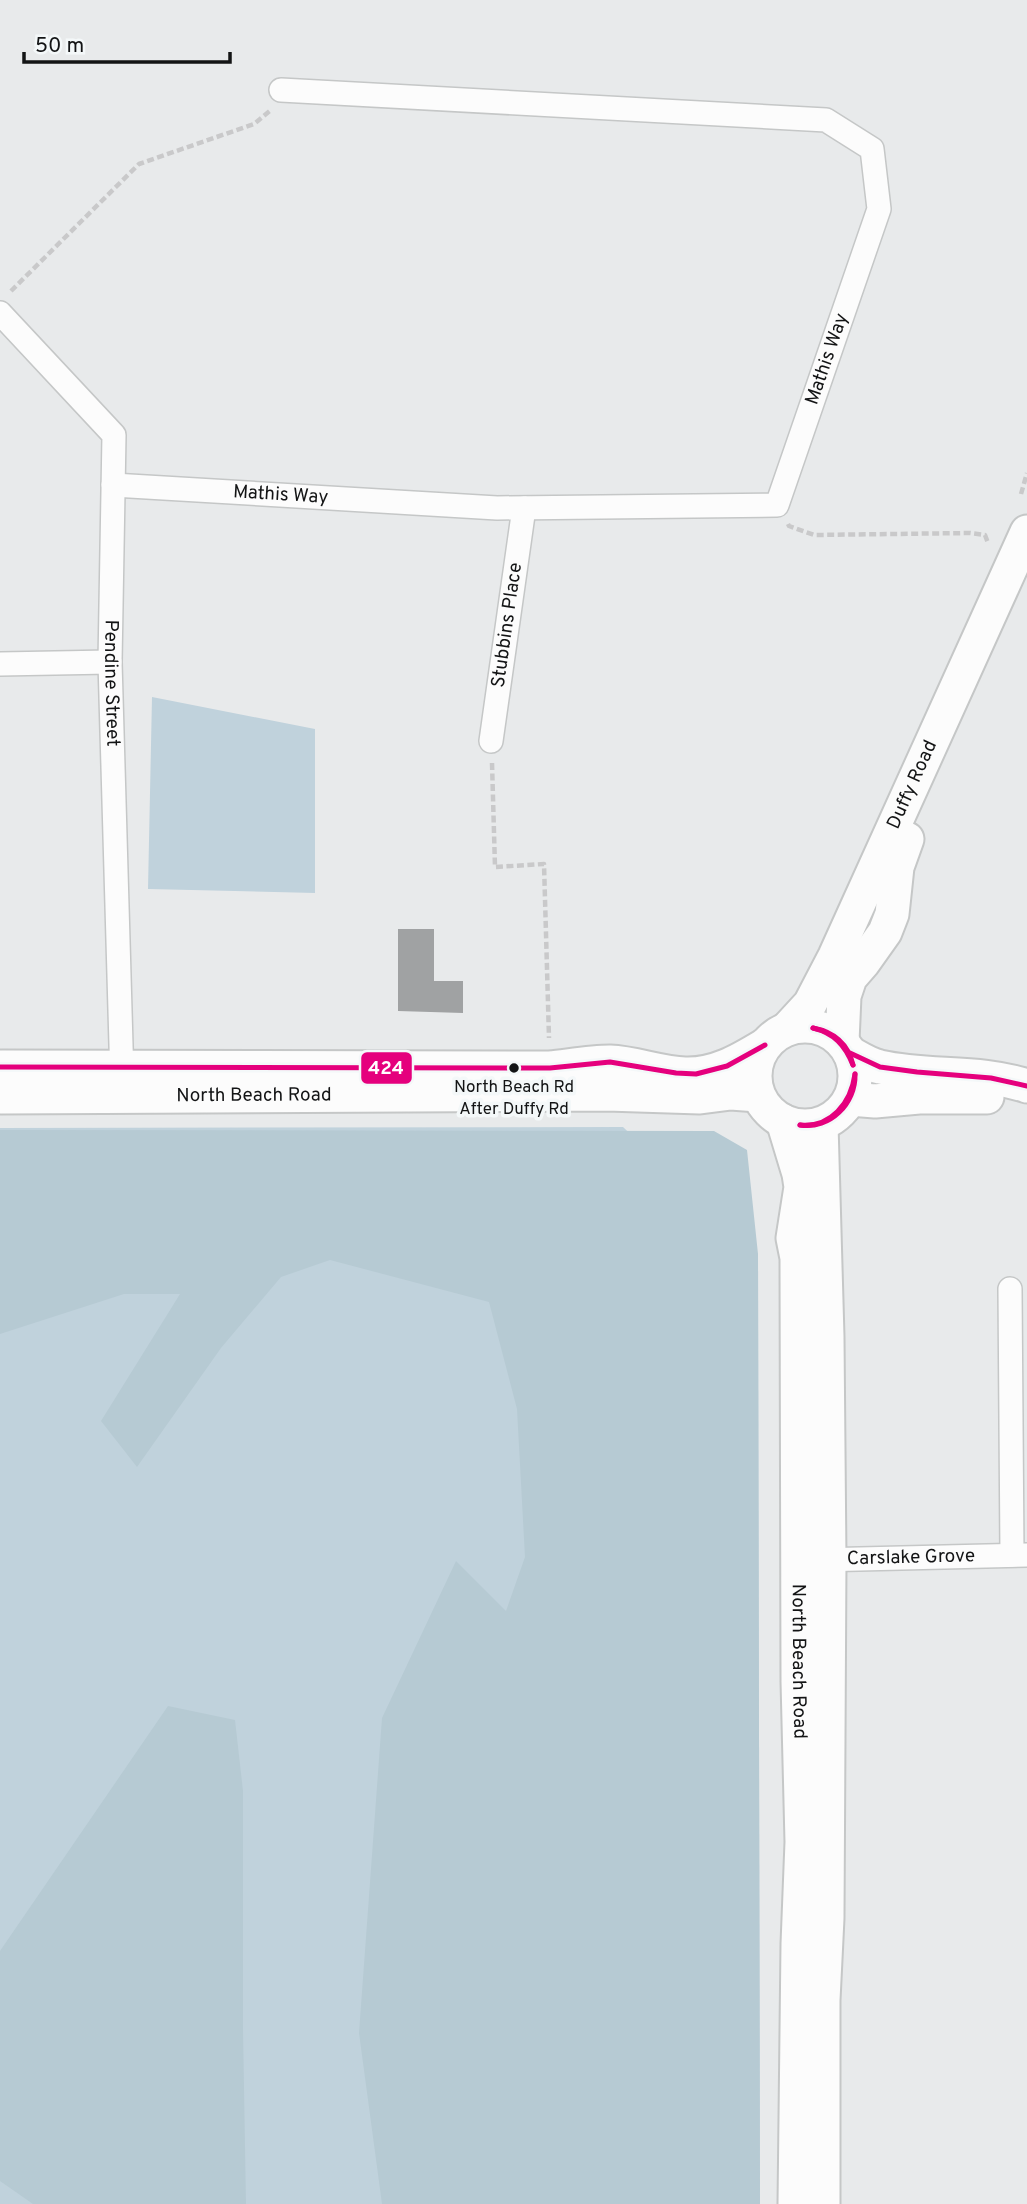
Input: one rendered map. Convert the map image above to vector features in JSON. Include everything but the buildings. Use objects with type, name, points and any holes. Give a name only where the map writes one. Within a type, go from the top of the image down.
[{"type":"main road","name":"Duffy Road","points":[[776,1037],[810,1004],[835,956],[1027,532]]},
{"type":"main road","name":"Duffy Road","points":[[846,1048],[844,996],[850,978],[885,932],[892,914],[897,867],[904,846],[934,773],[1027,572]]},
{"type":"main road","points":[[846,1048],[855,1068],[855,1083],[843,1110],[821,1124],[808,1126],[783,1121],[764,1105],[755,1082],[759,1056],[776,1037],[802,1026],[817,1027],[831,1033],[846,1048],[877,1067],[1004,1078],[1027,1088]]},
{"type":"main road","name":"North Beach Road","points":[[0,1097],[122,1081],[550,1068],[608,1062],[684,1074],[699,1073],[730,1066],[776,1037]]},
{"type":"main road","name":"North Beach Road","points":[[0,1067],[122,1081],[700,1097],[758,1095]]},
{"type":"main road","points":[[850,1098],[875,1101],[919,1097],[1007,1096],[1027,1088]]},
{"type":"main road","name":"North Beach Road","points":[[783,1121],[800,1174],[801,1188],[793,1238],[797,1258],[828,1825],[823,2000],[823,2204]]},
{"type":"main road","name":"North Beach Road","points":[[795,2204],[798,1944],[813,1560],[827,1337],[821,1124]]},
{"type":"street","name":"Mathis Way","points":[[113,485],[497,508],[777,505],[879,209],[872,149],[826,120],[281,90]]},
{"type":"street","name":"Pendine Street","points":[[5,303],[114,435],[110,662],[122,1081]]},
{"type":"street","name":"Stubbins Place","points":[[491,741],[524,508]]},
{"type":"street","points":[[0,664],[110,662]]},
{"type":"street","points":[[1010,1289],[1020,1555]]},
{"type":"street","name":"Carslake Grove","points":[[813,1560],[1020,1555]]},
{"type":"path","points":[[5,303],[139,164],[254,124],[270,110],[281,90]]},
{"type":"path","points":[[1021,494],[1027,473]]},
{"type":"path","points":[[777,505],[789,526],[814,535],[970,533],[985,536],[990,546]]},
{"type":"path","points":[[491,741],[495,867],[544,864],[549,1046]]},
{"type":"shaded area","points":[[152,697],[315,729],[315,893],[148,889]]},
{"type":"shaded area","points":[[623,1127],[758,1254],[760,2204],[0,2204],[0,1128]]},
{"type":"shaded area","points":[[0,1130],[714,1131],[747,1150],[758,1254],[760,2204],[382,2204],[359,2033],[382,1718],[456,1561],[506,1611],[525,1557],[517,1409],[489,1302],[330,1260],[281,1277],[221,1348],[137,1467],[101,1421],[180,1294],[124,1294],[0,1334]]},
{"type":"shaded area","points":[[168,1706],[235,1720],[243,1791],[246,2204],[33,2204],[0,2181],[0,1951]]},
{"type":"transit line","name":"424","points":[[813,1028],[839,1040],[848,1051],[853,1065]]},
{"type":"transit line","name":"424","points":[[813,1028],[838,1041],[853,1065]]},
{"type":"transit line","name":"424","points":[[0,1067],[550,1068],[610,1062],[696,1074],[727,1066],[765,1045]]},
{"type":"transit line","name":"424","points":[[850,1053],[880,1067],[991,1078],[1027,1086]]},
{"type":"transit line","name":"424","points":[[800,1125],[821,1122],[838,1112],[849,1095],[855,1074]]},
{"type":"transit line","name":"424","points":[[800,1125],[821,1123],[839,1112],[851,1095],[855,1074]]},
{"type":"place","name":"North Beach Rd After Duffy Rd","points":[[514,1068]]}]
